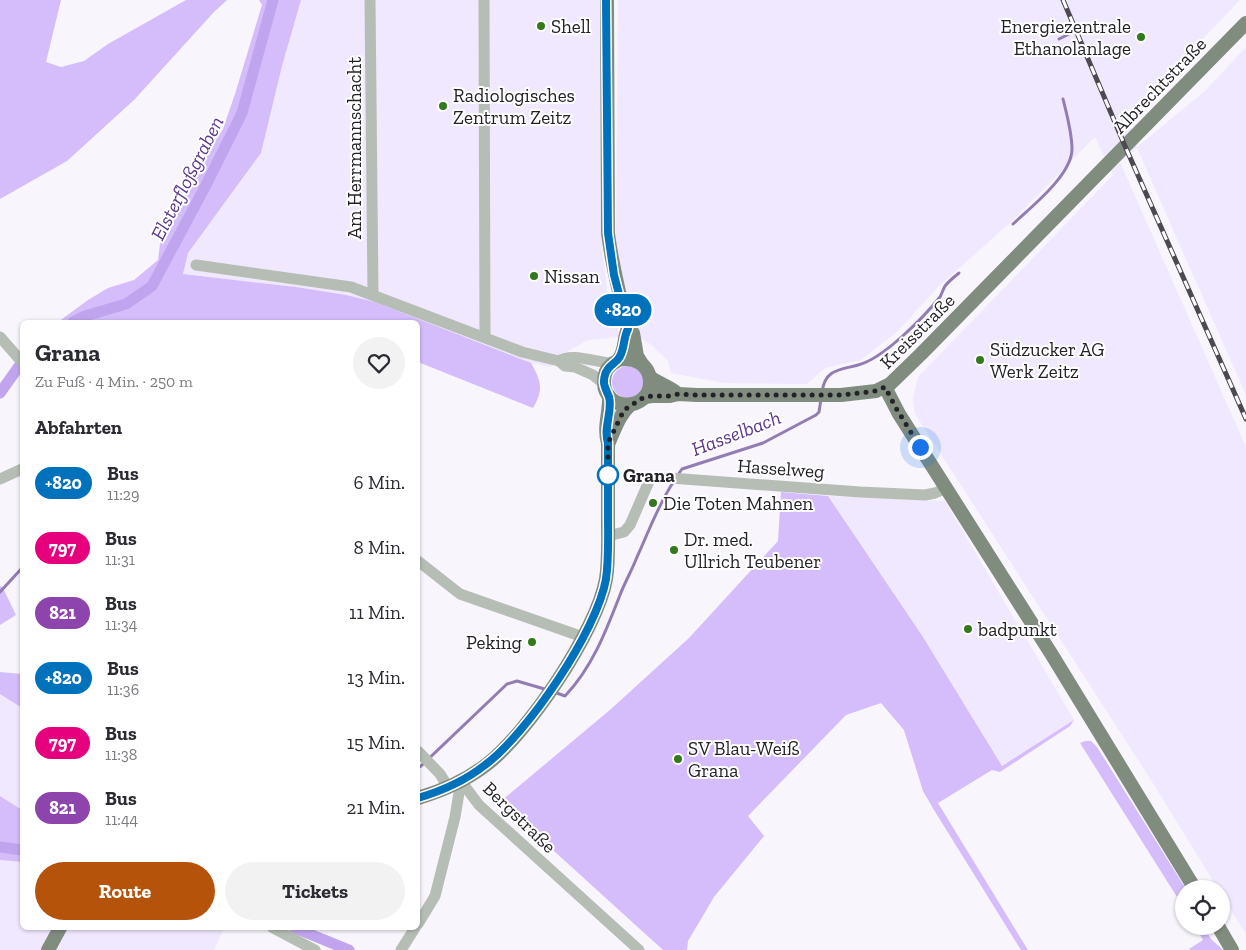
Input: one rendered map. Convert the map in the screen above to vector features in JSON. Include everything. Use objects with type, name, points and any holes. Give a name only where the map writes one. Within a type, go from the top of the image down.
[{"type":"main road","points":[[420,797],[448,788],[461,781],[498,754],[542,703],[557,681],[583,637],[599,604],[604,586],[611,536],[608,443],[606,435],[609,406],[606,390],[606,372],[622,353],[628,329],[614,275],[608,233],[606,0]]},
{"type":"main road","name":"Albrechtstraße","points":[[1099,173],[1246,23]]},
{"type":"main road","name":"Kreisstraße","points":[[644,397],[678,394],[828,396],[876,391],[885,387],[927,348],[1099,173]]},
{"type":"main road","points":[[608,443],[624,410],[640,401],[650,388],[650,376],[637,356],[633,332],[628,329]]},
{"type":"main road","points":[[615,362],[630,359],[642,364]]},
{"type":"main road","name":"Kreisstraße","points":[[650,376],[656,382],[671,387],[678,394]]},
{"type":"main road","points":[[885,387],[899,414],[973,528],[1135,788],[1190,880]]},
{"type":"main road","points":[[606,390],[618,404],[630,405]]},
{"type":"main road","points":[[48,950],[59,930]]},
{"type":"main road","points":[[1223,935],[1232,950]]},
{"type":"street","name":"Am Herrmannschacht","points":[[370,0],[373,295]]},
{"type":"street","points":[[484,0],[485,337]]},
{"type":"street","points":[[196,265],[349,287],[522,352],[559,361],[565,366],[575,367],[593,375],[606,390]]},
{"type":"street","points":[[0,338],[20,359]]},
{"type":"street","points":[[559,361],[564,357],[604,363],[615,362]]},
{"type":"street","points":[[0,480],[20,470]]},
{"type":"street","name":"Hasselweg","points":[[611,536],[624,532],[630,525],[650,479],[657,477],[925,496],[947,488]]},
{"type":"street","points":[[420,563],[460,594],[583,637]]},
{"type":"street","points":[[420,754],[443,778],[448,788]]},
{"type":"street","name":"Bergstraße","points":[[420,916],[435,896],[455,817],[461,781]]},
{"type":"street","name":"Bergstraße","points":[[461,781],[479,805],[639,950]]},
{"type":"street","points":[[277,930],[315,950]]},
{"type":"street","points":[[401,950],[414,930]]},
{"type":"shaded area","points":[[0,0],[61,0],[46,62],[61,67],[84,61],[108,44],[186,0],[227,0],[134,100],[67,161],[0,199]]},
{"type":"shaded area","points":[[259,0],[301,0],[282,66],[261,153],[188,253],[183,274],[296,287],[375,302],[531,363],[540,385],[539,396],[533,408],[420,363],[420,320],[61,320],[108,288],[134,280],[158,260],[160,244],[208,152],[223,129],[262,5]]},
{"type":"shaded area","points":[[301,0],[601,0],[600,188],[602,246],[608,297],[617,322],[619,337],[588,340],[566,352],[551,367],[531,363],[375,302],[296,287],[183,274],[188,253],[261,153],[282,66]]},
{"type":"shaded area","points":[[618,0],[1240,0],[1128,117],[1137,147],[1206,90],[1246,47],[1246,395],[1137,148],[1120,162],[1246,447],[1246,934],[1230,908],[1230,880],[1212,880],[1151,780],[915,414],[913,398],[918,377],[1113,175],[1095,137],[1011,222],[939,286],[898,331],[861,360],[825,368],[807,384],[724,383],[671,373],[668,361],[649,343],[640,338],[616,250]]},
{"type":"shaded area","points":[[628,366],[634,367],[639,371],[643,376],[643,388],[639,393],[634,397],[628,398],[622,397],[617,393],[613,388],[612,382],[613,376],[617,371],[622,367]]},
{"type":"shaded area","name":"SV Blau-Weiß Grana","points":[[781,492],[828,496],[923,637],[1002,766],[1074,720],[1070,726],[1000,772],[992,770],[938,803],[1028,950],[1021,950],[934,810],[923,791],[904,730],[881,703],[846,715],[748,816],[764,836],[714,897],[688,941],[687,950],[663,950],[500,802],[611,709],[689,638],[778,541]]},
{"type":"shaded area","points":[[828,496],[945,501],[1074,720],[1002,766],[923,637]]},
{"type":"shaded area","points":[[0,586],[3,588],[16,615],[0,625]]},
{"type":"shaded area","points":[[0,672],[20,674],[20,707],[0,694]]},
{"type":"shaded area","points":[[0,694],[20,707],[20,809],[0,796]]},
{"type":"shaded area","points":[[1091,741],[1097,747],[1180,880],[1175,880],[1175,894],[1080,743]]},
{"type":"shaded area","points":[[0,796],[20,809],[20,862],[0,860]]},
{"type":"shaded area","points":[[0,860],[20,862],[20,930],[223,930],[214,950],[0,950]]},
{"type":"shaded area","points":[[1200,935],[1209,935],[1223,950],[1189,949],[1203,940]]},
{"type":"waterway","name":"Elsterfloßgraben","points":[[77,320],[126,304],[152,286],[242,113],[273,0]]},
{"type":"waterway","name":"Hasselbach","points":[[1059,39],[1071,33]]},
{"type":"waterway","name":"Hasselbach","points":[[1013,224],[1040,200],[1058,180],[1070,159],[1072,149],[1071,137],[1063,99]]},
{"type":"waterway","name":"Hasselbach","points":[[822,392],[826,379],[834,372],[868,361],[891,346],[914,326],[940,297],[945,286],[959,273]]},
{"type":"waterway","name":"Elsterfloßgraben","points":[[0,393],[20,365]]},
{"type":"waterway","name":"Hasselbach","points":[[677,476],[682,469],[763,443],[816,415],[819,412],[821,399]]},
{"type":"waterway","name":"Hasselbach","points":[[554,692],[565,696],[591,661],[654,518],[674,481]]},
{"type":"waterway","name":"Hasselbach","points":[[0,592],[20,570]]},
{"type":"waterway","name":"Hasselbach","points":[[420,767],[507,684],[517,681],[548,690]]},
{"type":"waterway","name":"Elsterfloßgraben","points":[[0,847],[20,850]]},
{"type":"waterway","name":"Elsterfloßgraben","points":[[300,930],[349,950]]},
{"type":"railway","points":[[1063,0],[1125,146],[1246,419]]},
{"type":"bus line","name":"+820","points":[[420,797],[448,788],[461,781],[486,765],[507,745],[542,703],[563,672],[599,604],[606,580],[608,553],[608,443],[606,435],[609,406],[608,396],[604,388],[604,378],[609,367],[618,360],[622,353],[628,329],[614,275],[608,233],[606,0]]},
{"type":"place","name":"Shell","points":[[541,26]]},
{"type":"place","name":"Energiezentrale Ethanolanlage","points":[[1141,37]]},
{"type":"place","name":"Radiologisches Zentrum Zeitz","points":[[443,106]]},
{"type":"place","name":"Nissan","points":[[534,276]]},
{"type":"place","name":"Südzucker AG Werk Zeitz","points":[[980,360]]},
{"type":"place","name":"Grana","points":[[608,475]]},
{"type":"place","name":"Die Toten Mahnen","points":[[653,503]]},
{"type":"place","name":"Dr. med. Ullrich Teubener","points":[[674,550]]},
{"type":"place","name":"badpunkt","points":[[968,629]]},
{"type":"place","name":"Peking","points":[[532,642]]},
{"type":"place","name":"SV Blau-Weiß Grana","points":[[678,759]]},
{"type":"route","points":[[608,475],[608,443],[618,420],[624,410],[630,405],[636,404],[644,397],[652,396],[678,394],[841,395],[876,391],[885,387],[920,447]]}]
